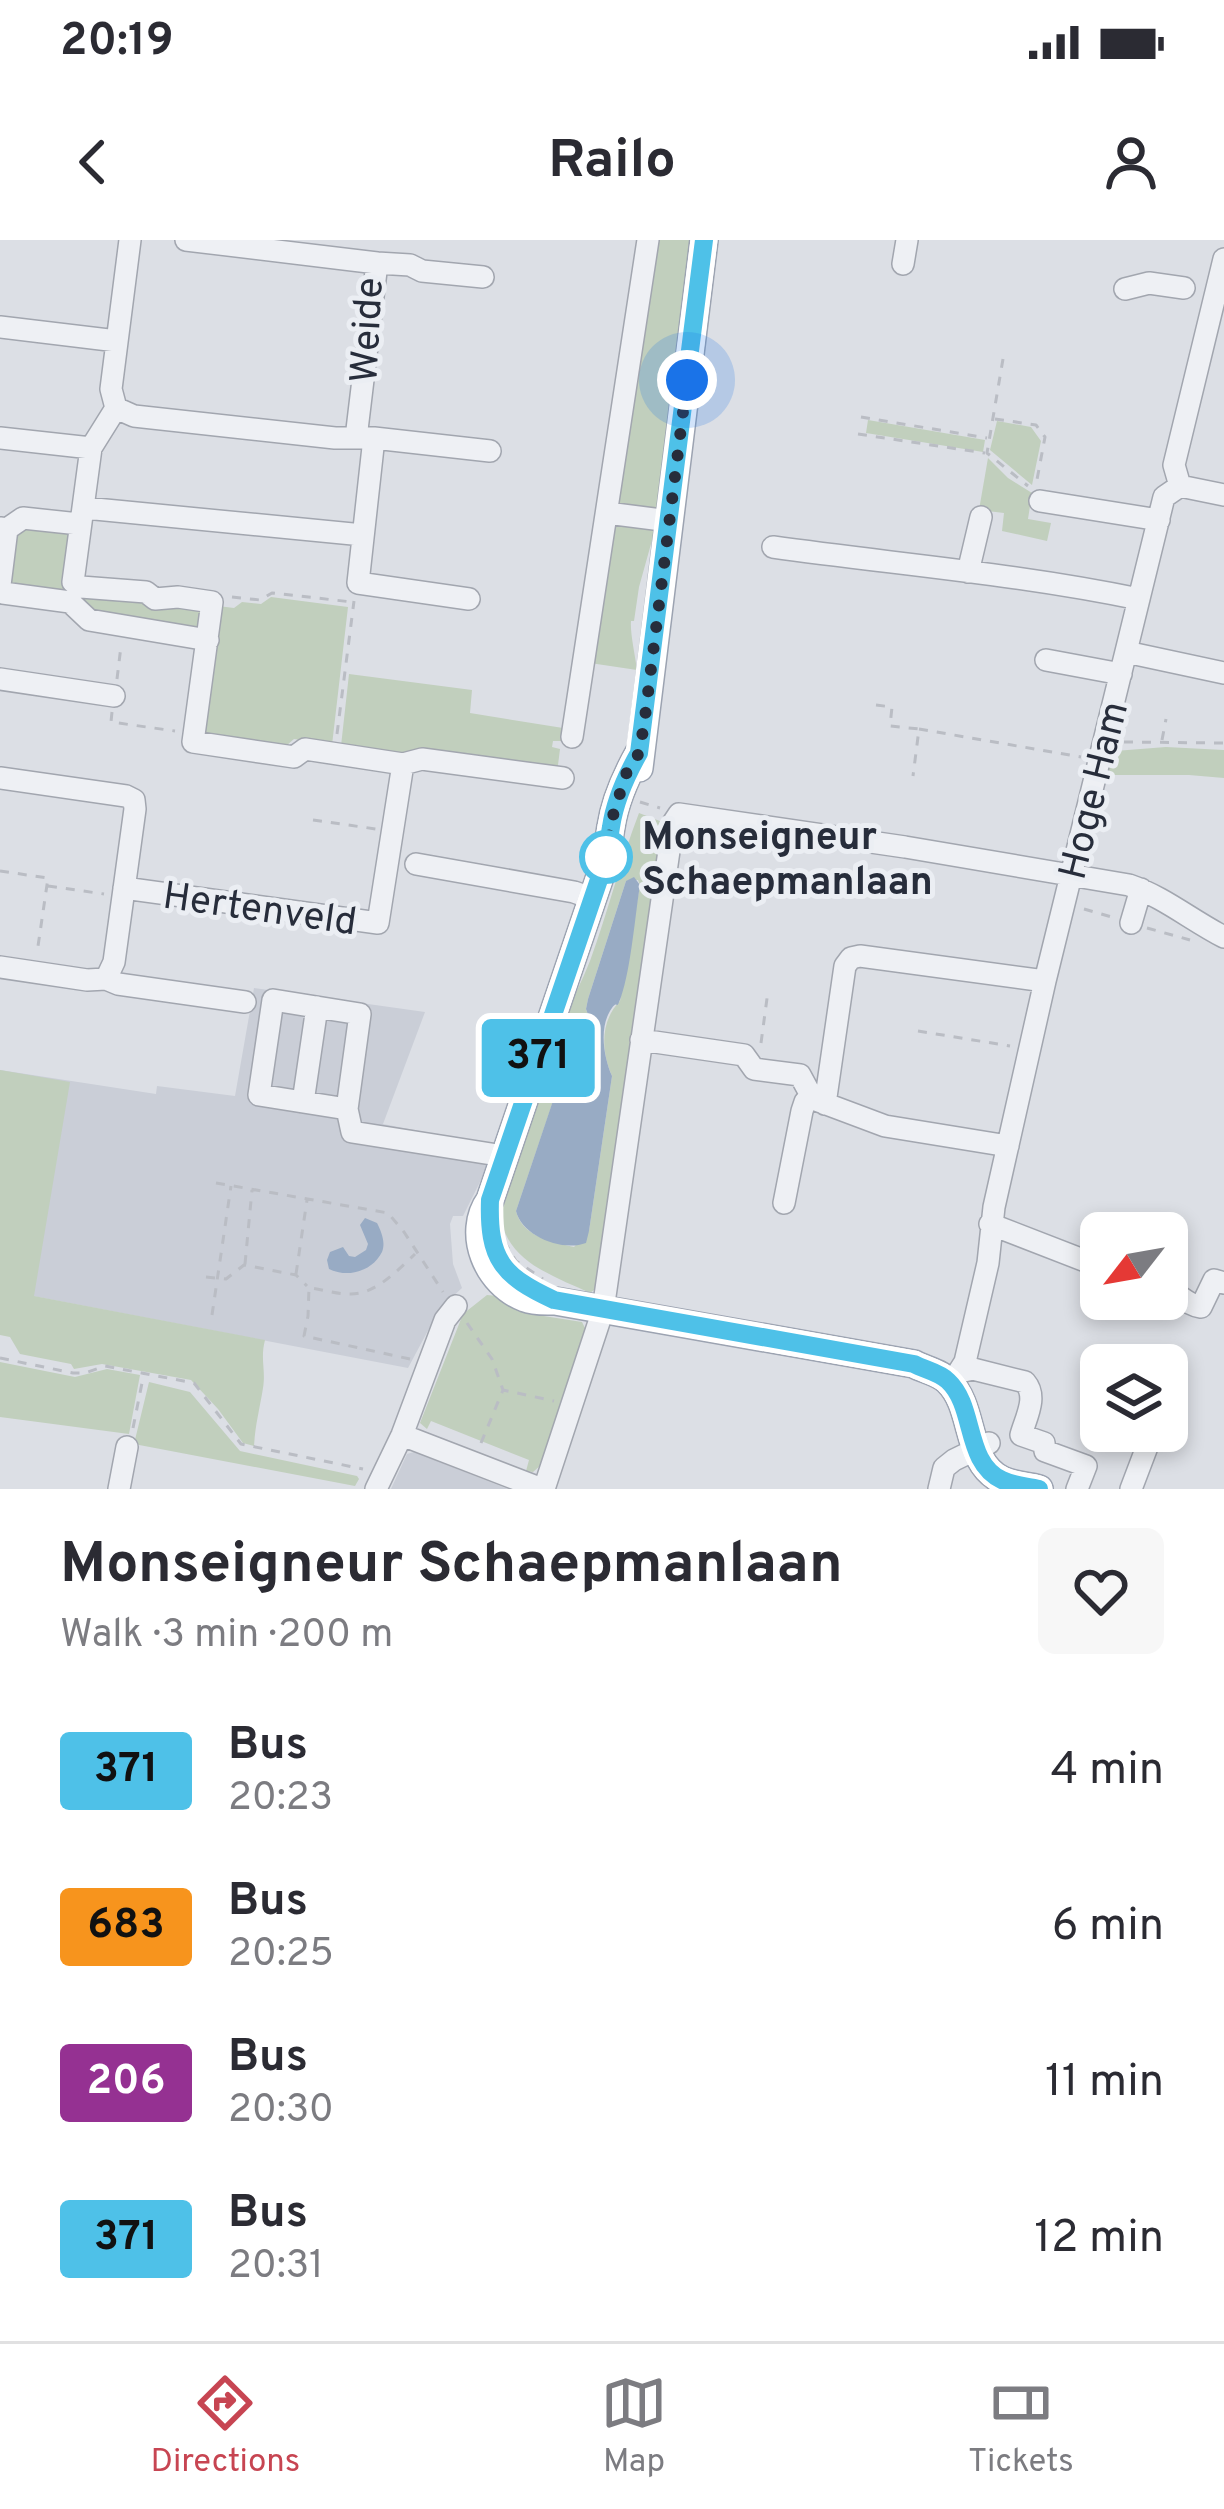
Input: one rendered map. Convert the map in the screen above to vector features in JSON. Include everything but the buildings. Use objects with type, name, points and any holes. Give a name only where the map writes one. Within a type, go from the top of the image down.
[{"type":"main road","points":[[704,240],[639,779],[624,826],[609,849],[591,898],[490,1200],[494,1254],[500,1273],[528,1288],[603,1310],[914,1364],[955,1378],[964,1410],[983,1446],[987,1469],[997,1478],[1036,1488]]},
{"type":"street","points":[[130,240],[111,389],[116,408],[91,448],[73,582],[146,592],[155,598],[212,602],[194,738],[294,757],[305,749],[403,764],[422,758],[563,778]]},
{"type":"street","name":"Weide","points":[[186,240],[377,262],[356,593]]},
{"type":"street","points":[[572,737],[648,240]]},
{"type":"street","points":[[904,265],[907,240]]},
{"type":"street","name":"Hoge Ham","points":[[955,1378],[964,1362],[988,1263],[990,1224],[1045,981],[1164,497],[1180,486],[1174,465],[1224,259]]},
{"type":"street","points":[[377,262],[483,278]]},
{"type":"street","points":[[1125,289],[1149,283],[1184,288]]},
{"type":"street","points":[[0,328],[117,341]]},
{"type":"street","name":"Weide","points":[[116,408],[134,416],[365,438]]},
{"type":"street","points":[[0,438],[91,448]]},
{"type":"street","points":[[365,438],[490,451]]},
{"type":"street","points":[[1180,486],[1224,495]]},
{"type":"street","points":[[1040,501],[1159,520]]},
{"type":"street","points":[[608,513],[670,520]]},
{"type":"street","points":[[208,640],[89,620],[70,602],[3,593],[4,528],[23,518],[82,516],[363,535]]},
{"type":"street","points":[[968,572],[981,517]]},
{"type":"street","points":[[773,547],[1056,582],[1139,598]]},
{"type":"street","points":[[356,593],[469,599]]},
{"type":"street","points":[[1046,660],[1224,673]]},
{"type":"street","points":[[0,679],[115,696]]},
{"type":"street","name":"Hertenveld","points":[[124,892],[378,923],[403,764]]},
{"type":"street","points":[[0,778],[134,800],[114,962],[106,979]]},
{"type":"street","points":[[402,1435],[543,1489],[603,1310],[673,824],[679,814],[1112,881],[1179,908],[1218,934],[1224,908]]},
{"type":"street","points":[[416,864],[591,898]]},
{"type":"street","points":[[1131,923],[1141,889]]},
{"type":"street","points":[[819,1101],[845,966],[851,958],[1045,981]]},
{"type":"street","points":[[0,967],[244,1002]]},
{"type":"street","points":[[347,1109],[259,1095],[273,1000],[360,1014],[347,1109],[352,1132],[504,1156]]},
{"type":"street","points":[[303,1102],[317,1007]]},
{"type":"street","points":[[641,1040],[744,1055],[754,1069],[800,1076],[819,1101]]},
{"type":"street","points":[[784,1203],[805,1102],[819,1101],[885,1126],[1008,1146]]},
{"type":"street","points":[[990,1224],[1080,1259]]},
{"type":"street","points":[[1188,1302],[1201,1306],[1214,1280],[1224,1283]]},
{"type":"street","points":[[380,1481],[445,1320],[456,1306]]},
{"type":"street","points":[[955,1378],[973,1370],[1030,1386],[1032,1397],[1021,1435],[1044,1443],[1036,1488]]},
{"type":"street","points":[[939,1489],[944,1468],[983,1446]]},
{"type":"street","points":[[119,1489],[127,1447]]},
{"type":"street","points":[[1045,1450],[1086,1466],[1077,1489]]},
{"type":"street","points":[[1131,1489],[1145,1452]]},
{"type":"path","points":[[987,453],[1003,359]]},
{"type":"path","points":[[861,417],[989,438]]},
{"type":"path","points":[[858,434],[987,453],[1035,491],[1045,436],[1036,425],[994,419]]},
{"type":"path","points":[[212,602],[214,595],[260,600],[272,593],[356,593],[336,754]]},
{"type":"path","points":[[124,626],[111,722],[194,738]]},
{"type":"path","points":[[876,705],[892,707],[890,726],[1100,761]]},
{"type":"path","points":[[1162,742],[1166,719]]},
{"type":"path","points":[[914,776],[919,729]]},
{"type":"path","points":[[1106,738],[1133,744],[1224,743]]},
{"type":"path","points":[[313,820],[392,831]]},
{"type":"path","points":[[0,871],[48,878],[34,972]]},
{"type":"path","points":[[46,885],[124,892]]},
{"type":"path","points":[[758,1070],[768,991]]},
{"type":"path","points":[[918,1031],[1030,1050]]},
{"type":"path","points":[[216,1183],[388,1213],[492,1359],[503,1390],[473,1461]]},
{"type":"path","points":[[212,1315],[231,1185]]},
{"type":"path","points":[[206,1277],[226,1279],[244,1265],[252,1189]]},
{"type":"path","points":[[296,1275],[308,1199]]},
{"type":"path","points":[[502,1238],[516,1261],[556,1293]]},
{"type":"path","points":[[244,1265],[296,1275],[309,1288],[349,1294],[375,1287],[417,1252]]},
{"type":"path","points":[[309,1288],[304,1336],[428,1363]]},
{"type":"path","points":[[0,1358],[73,1373],[105,1366],[194,1383],[241,1444],[380,1481]]},
{"type":"path","points":[[127,1447],[144,1373]]},
{"type":"path","points":[[503,1390],[573,1408]]},
{"type":"shaded area","points":[[254,988],[425,1012],[383,1124],[492,1145],[490,1162],[463,1216],[453,1216],[450,1224],[453,1264],[462,1288],[440,1308],[408,1368],[12,1292],[0,1070],[156,1094],[157,1086],[235,1096]]},
{"type":"shaded area","points":[[414,1452],[508,1489],[391,1489],[407,1454]]},
{"type":"green space","points":[[654,240],[693,240],[660,514],[617,505]]},
{"type":"green space","points":[[868,420],[985,440],[983,452],[866,433]]},
{"type":"green space","points":[[997,421],[1031,427],[1041,441],[1032,485],[990,450]]},
{"type":"green space","points":[[988,458],[1032,493],[1028,519],[1051,523],[1047,541],[1002,531],[1004,513],[979,510]]},
{"type":"green space","points":[[24,523],[72,528],[65,598],[4,589],[11,534]]},
{"type":"green space","points":[[612,524],[656,526],[631,621],[637,670],[590,663]]},
{"type":"green space","points":[[77,593],[202,607],[198,632],[90,616]]},
{"type":"green space","points":[[271,597],[348,607],[332,745],[294,739],[286,746],[207,735],[201,729],[218,606],[261,604]]},
{"type":"green space","points":[[349,674],[472,690],[470,713],[563,728],[562,741],[553,741],[552,747],[560,749],[557,773],[341,746]]},
{"type":"green space","points":[[1224,750],[1224,778],[1105,775],[1115,751]]},
{"type":"green space","points":[[639,813],[665,823],[598,1287],[590,1293],[540,1269],[518,1252],[504,1230],[502,1215],[542,1080],[590,961]],"holes":[[[638,880],[620,1001],[606,1027],[604,1047],[612,1076],[589,1231],[574,1247],[531,1232],[516,1211],[567,1060],[575,1056],[590,1020],[588,999],[626,881]]]},
{"type":"green space","points":[[0,1070],[70,1082],[34,1296],[265,1340],[254,1446],[243,1443],[191,1380],[102,1364],[74,1369],[71,1364],[20,1354],[10,1337],[0,1335]]},
{"type":"green space","points":[[487,1295],[531,1314],[582,1322],[588,1334],[541,1465],[533,1472],[526,1471],[529,1460],[431,1421],[427,1429],[420,1423],[463,1314]]},
{"type":"green space","points":[[0,1362],[75,1377],[107,1369],[140,1375],[129,1434],[0,1417]]},
{"type":"green space","points":[[149,1382],[190,1392],[240,1451],[359,1479],[355,1486],[134,1444]]},
{"type":"water","points":[[634,877],[640,885],[627,972],[619,1002],[605,1026],[605,1052],[612,1076],[589,1231],[586,1243],[555,1243],[526,1228],[516,1211],[567,1059],[575,1056],[590,1020],[588,999],[626,881]]},
{"type":"water","points":[[365,1218],[377,1223],[381,1233],[383,1248],[378,1259],[358,1271],[329,1269],[330,1252],[343,1247],[355,1257],[366,1250],[360,1225]]},
{"type":"bus line","name":"371","points":[[704,240],[639,753],[626,774],[611,822],[607,856],[490,1200],[494,1254],[528,1288],[554,1300],[914,1364],[946,1379],[955,1389],[987,1469],[1010,1483],[1039,1489]]},
{"type":"place","name":"Monseigneur Schaepmanlaan","points":[[606,857]]},
{"type":"route","points":[[606,857],[611,822],[626,774],[639,753],[644,725],[687,380]]}]
